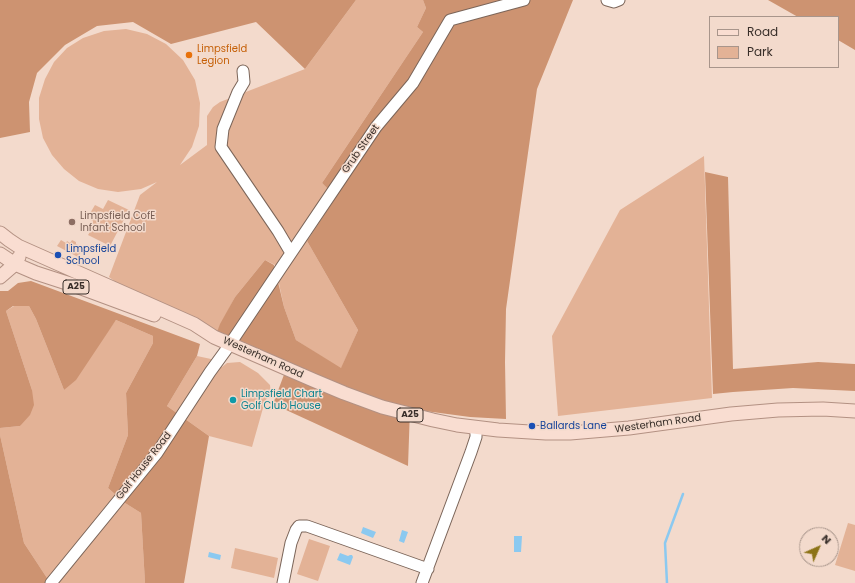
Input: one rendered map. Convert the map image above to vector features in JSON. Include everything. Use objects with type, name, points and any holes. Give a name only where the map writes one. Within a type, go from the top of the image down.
[{"type":"main road","points":[[1,256],[12,242]]},
{"type":"main road","points":[[0,277],[15,264],[12,242]]},
{"type":"main road","name":"Westerham Road","points":[[12,242],[194,324],[214,337]]},
{"type":"main road","name":"Westerham Road","points":[[1,256],[36,274],[134,307],[191,330],[214,337],[361,400],[422,418],[457,425],[523,432],[570,433],[629,428],[778,410],[855,410]]},
{"type":"street","name":"Grub Street","points":[[230,344],[376,127],[413,83],[450,20],[524,0]]},
{"type":"street","points":[[607,0],[614,2],[619,0]]},
{"type":"street","points":[[243,71],[244,82],[238,92],[223,129],[221,147],[291,253]]},
{"type":"street","name":"Golf House Road","points":[[51,583],[157,453],[230,344]]},
{"type":"street","points":[[422,583],[471,452],[476,436],[476,428]]},
{"type":"street","points":[[283,583],[291,543],[299,526],[307,526],[428,568]]},
{"type":"green space","points":[[356,0],[423,0],[426,8],[417,27],[423,32],[322,183],[336,197],[307,241],[358,330],[341,369],[296,340],[284,307],[275,265],[265,260],[235,297],[217,332],[125,289],[109,277],[140,195],[157,182],[141,189],[118,192],[98,189],[79,181],[64,169],[52,155],[43,138],[39,119],[39,98],[45,79],[54,62],[67,48],[83,38],[104,31],[126,29],[147,34],[166,44],[183,60],[195,80],[200,103],[199,126],[192,147],[180,165],[207,145],[207,116],[213,107],[220,102],[305,69]]},
{"type":"green space","points":[[704,156],[712,398],[558,416],[552,336],[620,210]]},
{"type":"green space","points":[[108,200],[129,210],[110,246],[88,235],[94,225],[92,224],[93,221],[91,220],[93,217],[89,215],[95,205],[103,209]]},
{"type":"green space","points":[[61,240],[66,243],[67,241],[70,243],[72,240],[83,248],[78,257],[57,246]]},
{"type":"green space","points":[[14,306],[29,306],[36,319],[64,390],[116,320],[153,336],[153,343],[126,393],[128,435],[108,488],[125,503],[141,513],[145,583],[46,583],[47,578],[24,543],[0,435],[0,428],[20,426],[32,390],[6,311]]},
{"type":"green space","points":[[197,356],[211,359],[222,367],[227,363],[240,362],[258,373],[270,385],[271,394],[265,401],[252,447],[209,436],[167,406]]},
{"type":"green space","points":[[848,523],[855,525],[855,571],[839,566],[839,552]]},
{"type":"green space","points":[[309,539],[330,546],[318,581],[297,574]]},
{"type":"green space","points":[[235,548],[278,558],[274,578],[231,568]]},
{"type":"shaded area","points":[[0,0],[356,0],[305,69],[256,22],[171,44],[133,22],[97,26],[65,45],[37,73],[29,102],[30,132],[0,138]]},
{"type":"shaded area","points":[[423,0],[573,0],[537,89],[506,309],[506,419],[470,417],[410,409],[408,466],[273,404],[288,364],[217,332],[235,297],[265,260],[274,265],[284,307],[296,340],[341,368],[358,330],[307,241],[336,197],[322,183],[423,32],[417,27],[426,8]]},
{"type":"shaded area","points":[[768,0],[855,0],[855,50],[839,41],[839,16],[796,16]]},
{"type":"shaded area","points":[[705,172],[728,177],[733,369],[818,362],[855,364],[855,391],[793,388],[713,394]]},
{"type":"shaded area","points":[[31,281],[200,344],[197,356],[167,406],[209,436],[184,583],[145,583],[141,513],[125,503],[108,488],[128,435],[126,393],[153,343],[153,336],[116,320],[76,380],[64,390],[36,319],[29,306],[13,306],[6,311],[32,390],[34,405],[30,415],[20,426],[0,428],[0,291],[8,291],[18,283]]},
{"type":"shaded area","points":[[0,435],[24,543],[47,578],[46,583],[0,583]]},
{"type":"water","points":[[363,527],[376,532],[373,538],[361,533]]},
{"type":"water","points":[[402,530],[408,532],[404,543],[399,541]]},
{"type":"water","points":[[514,536],[522,536],[521,552],[514,552]]},
{"type":"water","points":[[209,552],[221,555],[220,560],[208,557]]},
{"type":"water","points":[[340,553],[348,556],[352,555],[353,557],[350,565],[337,560]]},
{"type":"waterway","points":[[667,583],[665,543],[683,494]]},
{"type":"place","name":"Limpsfield Legion","points":[[189,55]]},
{"type":"place","name":"Limpsfield CofE Infant School","points":[[72,222]]},
{"type":"place","name":"Limpsfield School","points":[[58,255]]},
{"type":"place","name":"Limpsfield Chart Golf Club House","points":[[233,400]]},
{"type":"place","name":"Ballards Lane","points":[[532,426]]}]
